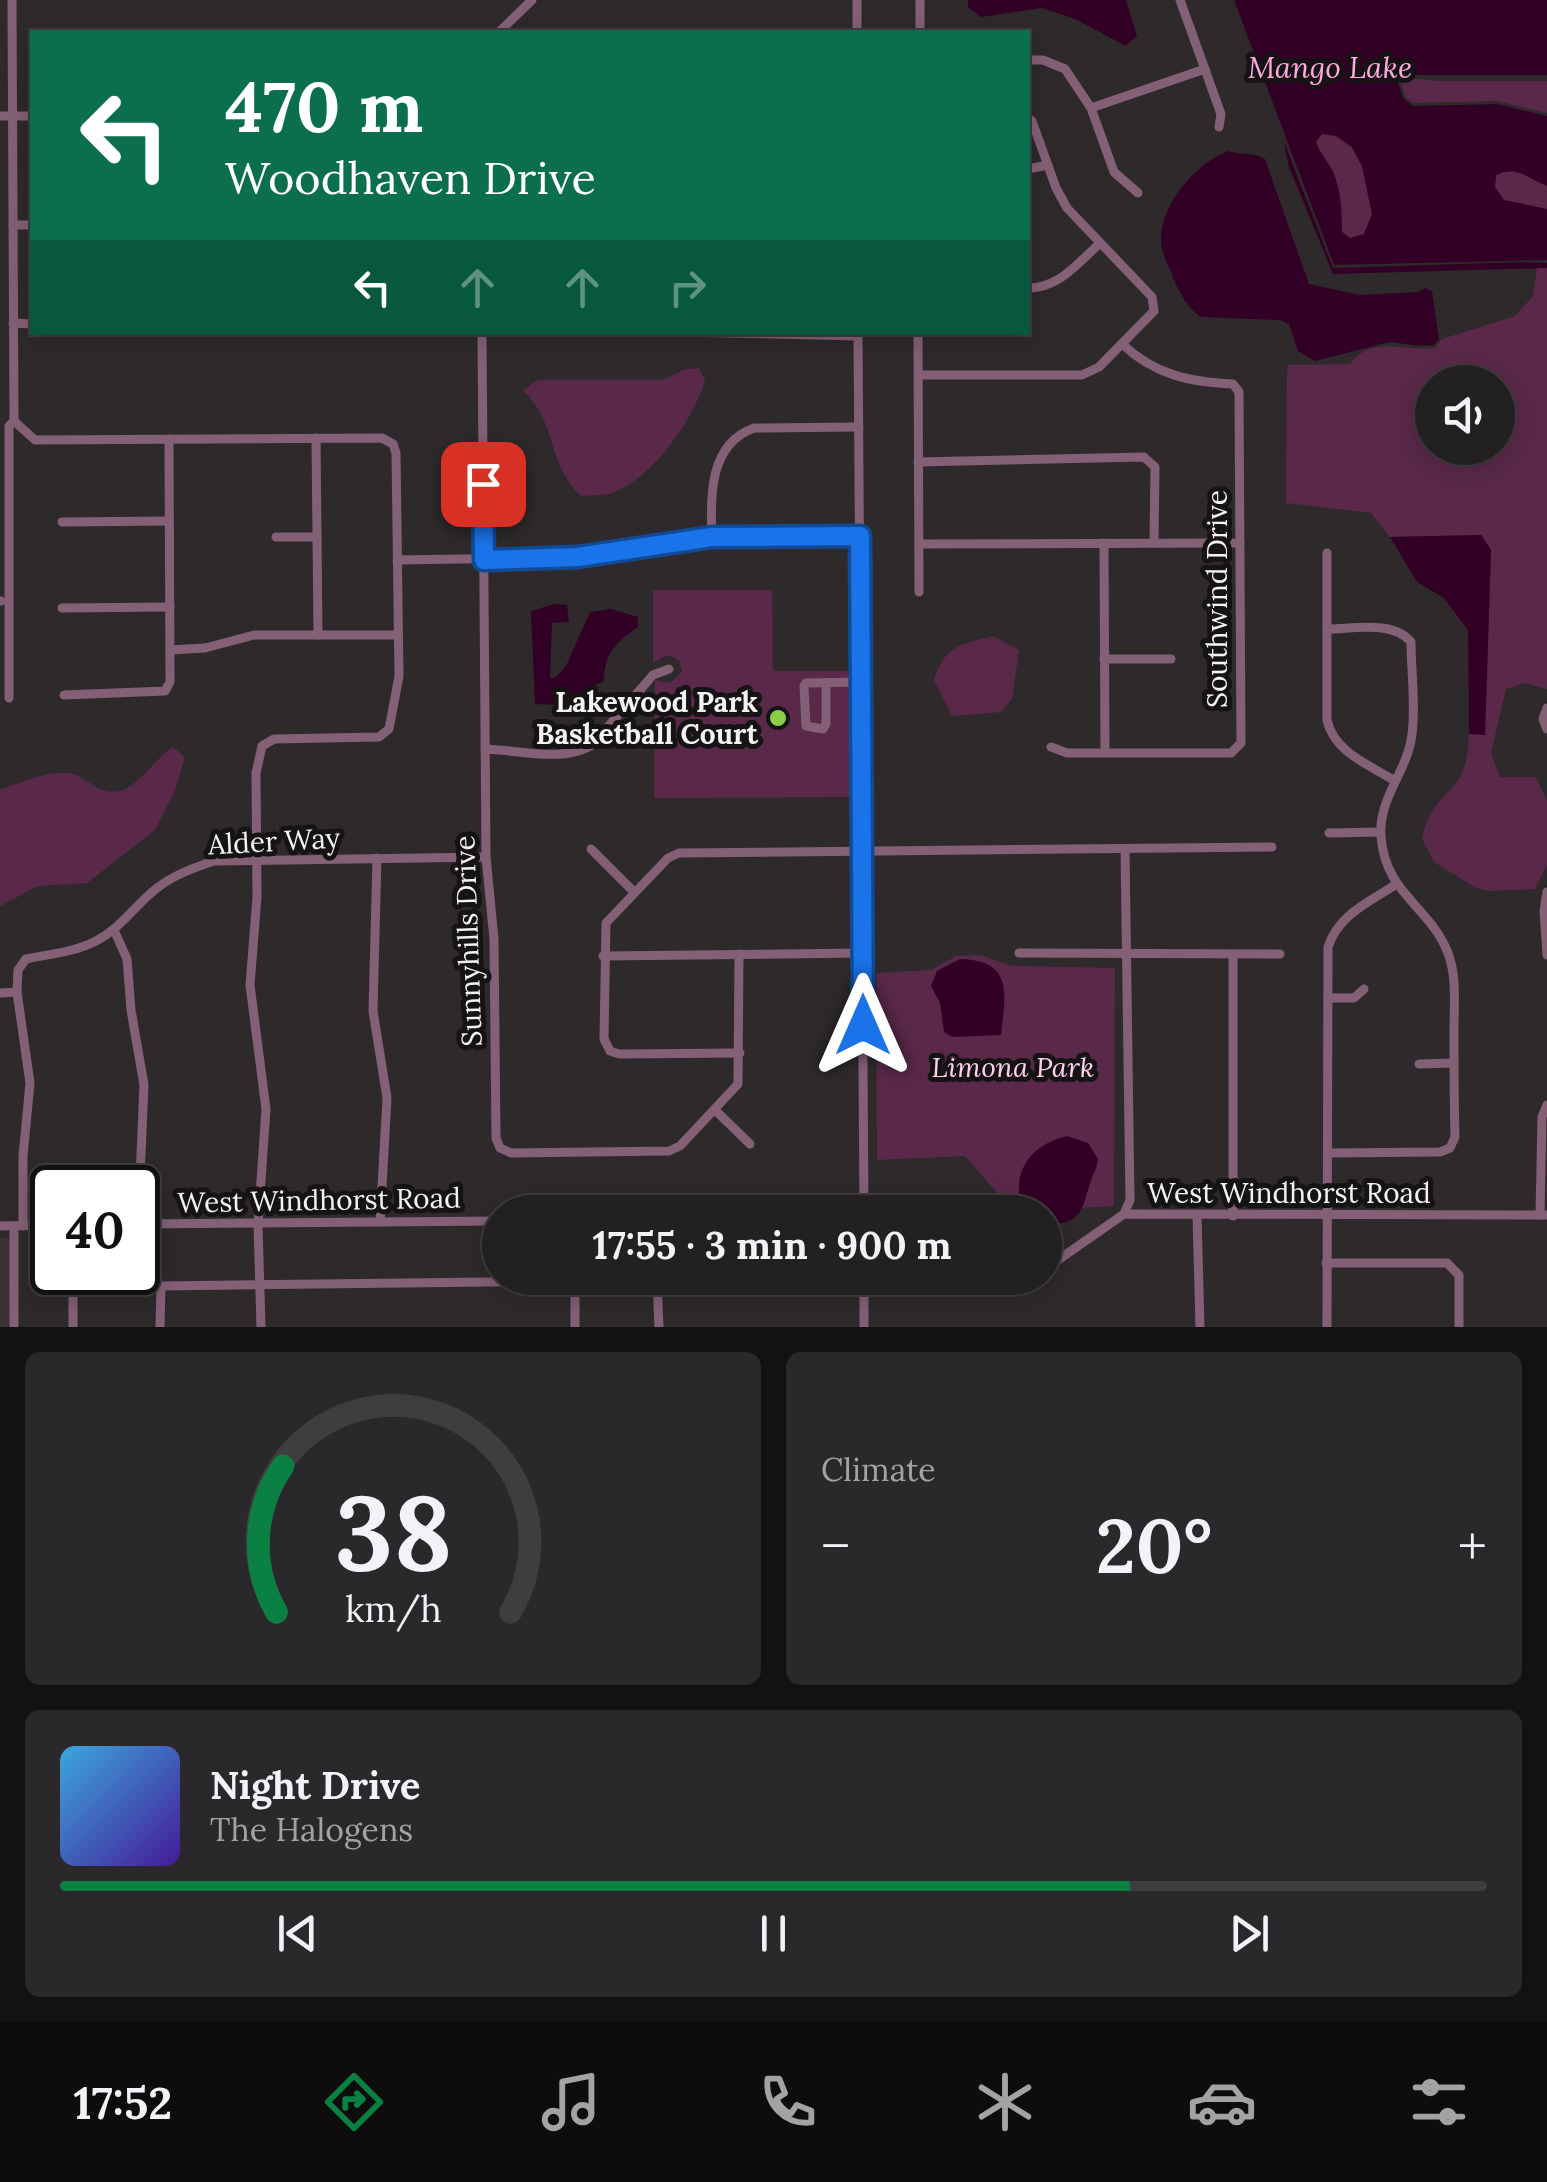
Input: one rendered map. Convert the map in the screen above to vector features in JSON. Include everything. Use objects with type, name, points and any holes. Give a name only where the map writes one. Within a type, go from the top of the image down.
[{"type":"street","points":[[9,698],[9,426],[14,421],[12,0]]},
{"type":"street","points":[[502,30],[532,0]]},
{"type":"street","points":[[857,0],[857,30]]},
{"type":"street","points":[[920,0],[920,30]]},
{"type":"street","points":[[1180,0],[1220,114],[1219,127]]},
{"type":"street","points":[[1030,60],[1044,60],[1065,69],[1092,108],[1114,172],[1138,193]]},
{"type":"street","points":[[1092,108],[1206,69]]},
{"type":"street","points":[[0,116],[30,116]]},
{"type":"street","points":[[918,375],[1082,375],[1099,367],[1154,310],[1152,297],[1067,208],[1030,120]]},
{"type":"street","points":[[0,162],[13,162]]},
{"type":"street","points":[[1030,169],[1048,165]]},
{"type":"street","points":[[13,225],[30,225]]},
{"type":"street","points":[[1030,288],[1043,288],[1063,278],[1099,244]]},
{"type":"street","points":[[14,323],[30,324]]},
{"type":"street","name":"Sunnyhills Drive","points":[[482,335],[486,857],[494,940],[496,1138],[500,1148],[511,1154],[669,1152],[680,1146],[738,1084],[739,954]]},
{"type":"street","points":[[858,335],[864,1195]]},
{"type":"street","points":[[918,335],[919,592]]},
{"type":"street","name":"Southwind Drive","points":[[1052,747],[1067,752],[1231,752],[1240,743],[1239,392],[1233,384],[1194,382],[1165,374],[1138,360],[1122,344]]},
{"type":"street","points":[[0,380],[14,380]]},
{"type":"street","points":[[14,421],[35,440],[382,438],[393,444],[396,453],[400,676],[389,729],[379,737],[274,739],[262,746],[256,773],[257,859],[250,985],[266,1110],[258,1224],[261,1327]]},
{"type":"street","points":[[712,537],[712,480],[738,434],[754,428],[859,427]]},
{"type":"street","points":[[316,438],[318,635]]},
{"type":"street","points":[[64,695],[165,692],[170,682],[169,439]]},
{"type":"street","points":[[918,462],[1144,457],[1154,467],[1154,543]]},
{"type":"street","points":[[62,522],[169,521]]},
{"type":"street","points":[[276,537],[317,536]]},
{"type":"street","points":[[397,560],[578,557],[712,537],[860,536]]},
{"type":"street","points":[[1104,543],[1105,752]]},
{"type":"street","points":[[918,544],[1240,543]]},
{"type":"street","points":[[1327,552],[1330,734],[1343,750],[1395,781]]},
{"type":"street","points":[[62,608],[170,607]]},
{"type":"street","points":[[1327,629],[1392,628],[1404,633],[1410,642],[1412,734],[1406,759],[1384,805],[1380,832],[1384,860],[1395,885],[1434,926],[1449,956],[1454,982],[1455,1138],[1446,1151],[1329,1152]]},
{"type":"street","points":[[170,650],[205,648],[254,636],[398,635]]},
{"type":"street","points":[[1104,659],[1172,659]]},
{"type":"street","points":[[484,749],[566,756],[581,753],[653,675],[668,669]]},
{"type":"street","points":[[826,683],[826,724],[823,729],[812,729],[803,718],[804,686],[826,683],[860,682]]},
{"type":"street","points":[[1547,708],[1543,719],[1547,728]]},
{"type":"street","points":[[1329,832],[1380,832]]},
{"type":"street","points":[[740,1053],[619,1054],[610,1051],[604,1040],[606,923],[668,858],[679,853],[1272,848]]},
{"type":"street","points":[[590,849],[634,892]]},
{"type":"street","points":[[1124,1214],[1130,1200],[1125,849]]},
{"type":"street","name":"Alder Way","points":[[17,992],[18,970],[26,959],[77,949],[114,930],[155,890],[180,873],[214,862],[486,857]]},
{"type":"street","points":[[377,858],[373,1011],[386,1098],[380,1222]]},
{"type":"street","points":[[1327,1327],[1328,947],[1334,928],[1345,917],[1395,885]]},
{"type":"street","points":[[1547,892],[1547,955]]},
{"type":"street","points":[[114,930],[127,958],[144,1085],[141,1165]]},
{"type":"street","points":[[603,956],[862,953]]},
{"type":"street","points":[[1018,953],[1280,954]]},
{"type":"street","points":[[1233,955],[1233,1216]]},
{"type":"street","points":[[1328,998],[1354,998],[1364,988]]},
{"type":"street","points":[[0,992],[17,992],[30,1083],[22,1156],[14,1327]]},
{"type":"street","points":[[1418,1064],[1454,1064]]},
{"type":"street","points":[[1543,1215],[1542,1117],[1547,1105]]},
{"type":"street","points":[[715,1110],[750,1144]]},
{"type":"street","name":"West Windhorst Road","points":[[1062,1257],[1124,1214],[1543,1215]]},
{"type":"street","points":[[1197,1215],[1200,1327]]},
{"type":"street","name":"West Windhorst Road","points":[[160,1224],[482,1221]]},
{"type":"street","points":[[0,1226],[30,1226]]},
{"type":"street","points":[[1326,1263],[1447,1263],[1459,1276],[1459,1327]]},
{"type":"street","points":[[160,1327],[161,1286],[482,1280]]},
{"type":"street","points":[[73,1295],[74,1327]]},
{"type":"street","points":[[575,1295],[575,1327]]},
{"type":"street","points":[[658,1295],[659,1327]]},
{"type":"street","points":[[864,1295],[864,1327]]},
{"type":"shaded area","points":[[0,1238],[10,1238],[11,1327],[0,1327]]},
{"type":"green space","points":[[1400,78],[1547,81],[1547,113],[1497,101],[1413,103],[1405,96]]},
{"type":"green space","points":[[1322,134],[1336,136],[1352,148],[1362,166],[1372,215],[1364,234],[1350,238],[1342,232],[1338,186],[1316,141]]},
{"type":"green space","points":[[1519,171],[1547,186],[1547,209],[1504,200],[1495,187],[1496,175]]},
{"type":"green space","points":[[1537,268],[1547,268],[1547,689],[1524,683],[1506,689],[1491,753],[1500,777],[1536,777],[1547,801],[1547,865],[1535,889],[1487,891],[1434,862],[1422,839],[1431,813],[1462,772],[1469,734],[1485,735],[1491,550],[1481,535],[1390,537],[1371,513],[1286,503],[1287,375],[1288,365],[1350,364],[1358,355],[1378,347],[1435,348],[1442,339],[1515,316],[1533,296]]},
{"type":"green space","points":[[699,368],[705,381],[681,430],[642,475],[605,495],[581,496],[570,483],[541,415],[523,391],[537,380],[663,380],[683,370]]},
{"type":"green space","points":[[653,590],[772,590],[773,671],[858,671],[858,797],[654,798],[655,680],[670,683],[682,672],[679,660],[668,655],[653,663]]},
{"type":"green space","points":[[993,636],[1019,650],[1012,699],[1001,712],[952,716],[934,680],[938,668],[955,648]]},
{"type":"green space","points":[[173,747],[185,757],[174,793],[155,830],[87,883],[38,886],[0,906],[0,790],[38,777],[68,773],[101,790],[119,791],[133,784]]},
{"type":"green space","name":"Limona Park","points":[[980,955],[1012,966],[1115,968],[1114,1206],[1062,1209],[1062,1195],[999,1195],[965,1156],[877,1160],[876,973],[931,970],[956,956]]},
{"type":"water","points":[[968,0],[1126,0],[1137,36],[1126,46],[1075,19],[1042,8],[981,17],[968,7]]},
{"type":"water","name":"Mango Lake","points":[[1234,0],[1547,0],[1547,75],[1396,75],[1403,98],[1413,106],[1497,104],[1547,116],[1547,186],[1523,174],[1504,172],[1496,175],[1495,187],[1504,200],[1547,209],[1547,260],[1334,265]],"holes":[[[1322,134],[1336,136],[1352,147],[1362,166],[1372,214],[1364,234],[1350,238],[1342,232],[1336,179],[1316,142]]]},
{"type":"water","points":[[1283,139],[1333,268],[1522,262],[1547,263],[1547,268],[1333,274],[1289,167]]},
{"type":"water","points":[[1228,151],[1265,159],[1309,284],[1360,295],[1418,292],[1425,288],[1432,291],[1439,339],[1434,345],[1390,342],[1315,361],[1298,351],[1289,324],[1280,320],[1201,317],[1196,313],[1179,291],[1164,257],[1162,228],[1173,200],[1192,175]]},
{"type":"water","points":[[1481,535],[1491,550],[1485,735],[1469,734],[1468,630],[1444,598],[1417,582],[1390,537]]},
{"type":"water","points":[[554,604],[567,605],[569,622],[552,623],[550,678],[566,666],[590,612],[611,609],[638,617],[638,627],[613,649],[604,681],[554,705],[535,704],[531,611]]},
{"type":"water","points":[[960,959],[978,961],[998,973],[1004,994],[1001,1035],[952,1037],[944,1032],[940,1003],[931,986],[937,971]]},
{"type":"water","points":[[1067,1136],[1088,1143],[1098,1159],[1080,1211],[1064,1222],[1062,1195],[1019,1193],[1026,1163],[1047,1144]]},
{"type":"place","name":"Lakewood Park Basketball Court","points":[[778,718]]},
{"type":"route","points":[[483,484],[484,560],[578,557],[712,537],[860,536],[863,1025]]}]
